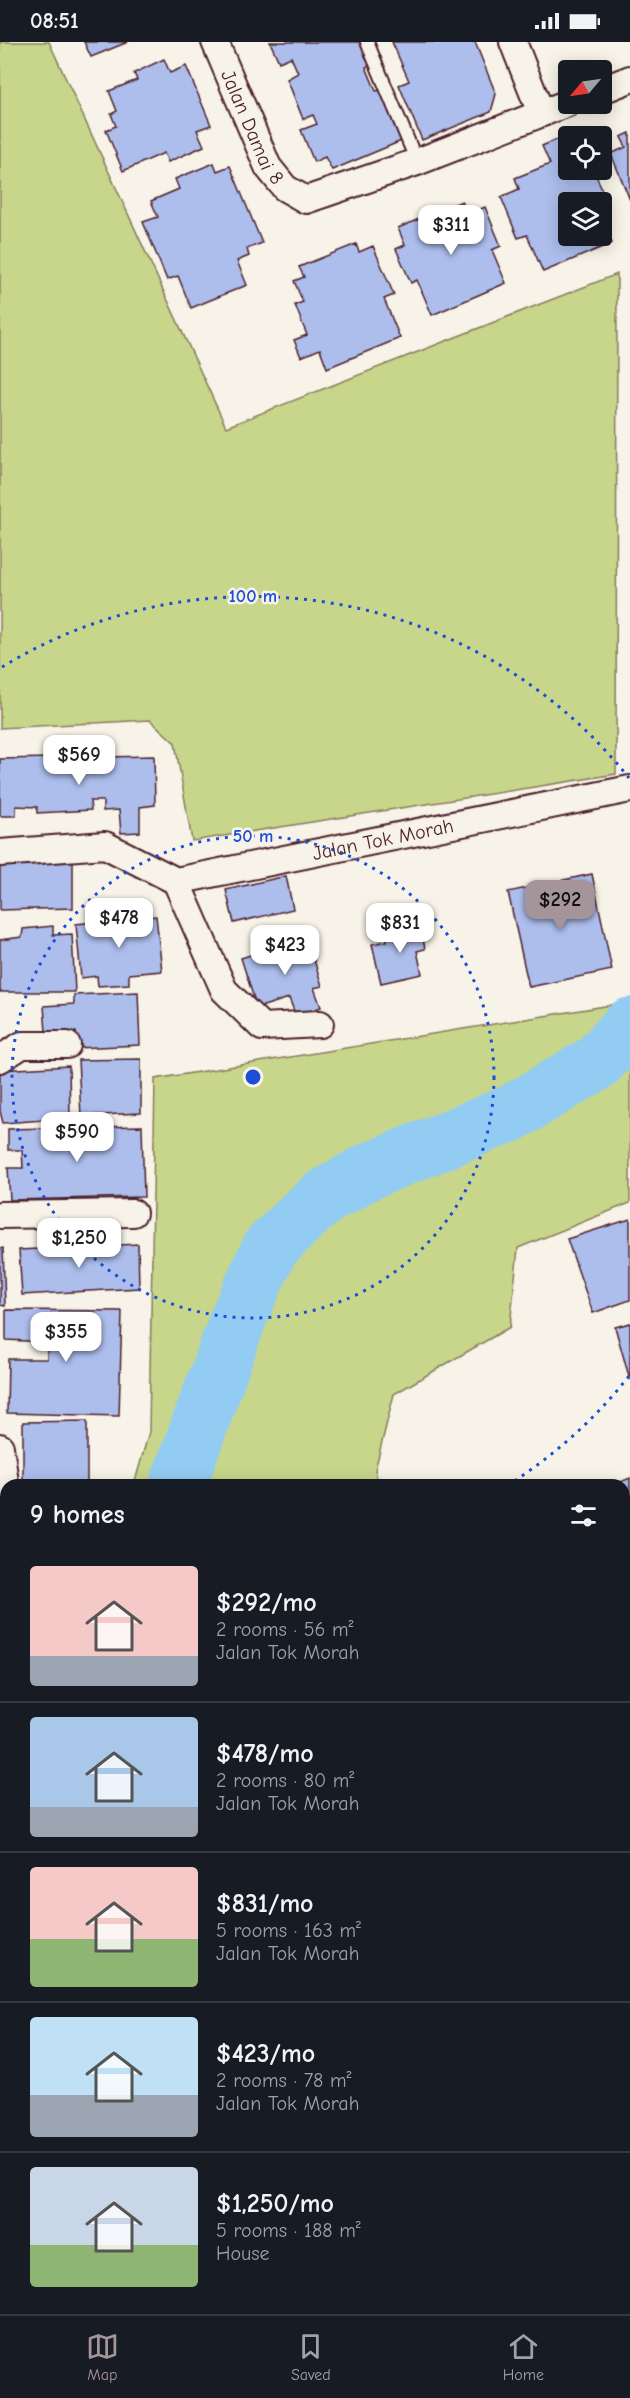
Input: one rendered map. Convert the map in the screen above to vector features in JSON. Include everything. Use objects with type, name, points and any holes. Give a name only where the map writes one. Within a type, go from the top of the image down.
[{"type":"street","name":"Jalan Damai 8","points":[[215,42],[268,167],[285,188],[306,200],[417,162]]},
{"type":"street","points":[[513,42],[541,114]]},
{"type":"street","points":[[612,86],[630,79]]},
{"type":"street","points":[[417,162],[558,107]]},
{"type":"street","name":"Jalan Tok Morah","points":[[176,881],[630,789]]},
{"type":"street","points":[[0,853],[105,844],[176,881],[224,990],[262,1027],[320,1024]]},
{"type":"street","points":[[0,1059],[22,1045],[67,1045]]},
{"type":"street","points":[[0,1215],[134,1213]]},
{"type":"street","points":[[0,1447],[5,1479]]},
{"type":"lane","points":[[367,42],[417,162]]},
{"type":"green space","points":[[0,42],[49,42],[226,427],[617,274],[616,774],[192,841],[175,743],[150,720],[0,728]]},
{"type":"green space","points":[[630,1002],[630,1203],[518,1248],[510,1327],[394,1394],[375,1470],[377,1479],[136,1479],[149,1432],[155,1079]]},
{"type":"building","points":[[84,42],[128,42],[91,57]]},
{"type":"building","points":[[270,42],[366,42],[374,63],[366,67],[376,91],[386,89],[406,139],[332,170],[325,157],[314,162],[301,130],[317,124],[313,115],[303,119],[287,79],[298,73],[291,57],[279,62]]},
{"type":"building","points":[[392,42],[475,42],[496,94],[491,112],[422,140],[399,85],[409,81]]},
{"type":"building","points":[[164,59],[170,73],[186,66],[211,125],[197,130],[204,146],[168,162],[164,153],[123,171],[106,130],[116,126],[111,114],[117,111],[109,91],[137,80],[134,73]]},
{"type":"building","points":[[630,133],[630,200],[612,156],[612,154],[626,147],[621,137]]},
{"type":"building","points":[[558,139],[558,180],[598,180],[603,192],[558,192],[558,246],[605,246],[543,272],[527,235],[518,238],[501,197],[519,189],[515,178],[550,164],[542,146]]},
{"type":"building","points":[[214,163],[217,171],[230,166],[262,243],[247,249],[249,256],[237,261],[247,285],[191,308],[178,276],[167,280],[143,222],[158,217],[151,201],[179,189],[175,179]]},
{"type":"building","points":[[462,201],[468,215],[485,207],[501,246],[492,250],[506,283],[432,315],[417,280],[411,283],[396,249],[405,245],[398,228]]},
{"type":"building","points":[[356,244],[359,252],[373,246],[394,295],[384,299],[400,338],[327,368],[320,349],[301,357],[294,340],[307,335],[295,305],[303,302],[294,281],[304,277],[299,267]]},
{"type":"building","points":[[154,756],[155,805],[140,807],[140,832],[121,833],[119,810],[103,811],[103,801],[90,801],[91,810],[37,813],[37,807],[16,806],[16,816],[0,816],[0,759]]},
{"type":"building","points":[[73,858],[73,908],[0,910],[0,863]]},
{"type":"building","points":[[592,874],[612,970],[529,987],[508,892]]},
{"type":"building","points":[[286,876],[293,909],[234,923],[226,890]]},
{"type":"building","points":[[156,916],[162,971],[129,974],[129,984],[98,986],[97,976],[81,978],[76,924]]},
{"type":"building","points":[[420,923],[425,949],[417,951],[422,974],[381,983],[372,944],[387,941],[386,932]]},
{"type":"building","points":[[53,926],[53,935],[72,934],[75,992],[0,992],[0,940],[22,937],[23,929]]},
{"type":"building","points":[[307,937],[322,986],[314,988],[321,1007],[296,1016],[289,998],[257,1008],[241,958]]},
{"type":"building","points":[[138,992],[140,1045],[77,1048],[76,1032],[46,1032],[44,1006],[74,1004],[74,995]]},
{"type":"building","points":[[141,1059],[141,1113],[81,1116],[78,1060]]},
{"type":"building","points":[[69,1066],[70,1118],[3,1123],[0,1111],[0,1070]]},
{"type":"building","points":[[142,1126],[144,1197],[10,1200],[8,1168],[23,1168],[22,1150],[8,1150],[8,1129]]},
{"type":"building","points":[[630,1219],[630,1300],[593,1313],[567,1239]]},
{"type":"building","points":[[138,1244],[139,1288],[22,1295],[19,1250]]},
{"type":"building","points":[[3,1248],[5,1306],[0,1305],[0,1249]]},
{"type":"building","points":[[6,1310],[122,1311],[119,1416],[7,1413],[8,1359],[47,1359],[47,1342],[6,1340]]},
{"type":"building","points":[[630,1323],[630,1380],[615,1327]]},
{"type":"building","points":[[87,1421],[87,1479],[23,1479],[23,1422]]},
{"type":"waterway","points":[[180,1479],[239,1316],[270,1248],[324,1197],[367,1172],[512,1113],[596,1063],[630,1026]]}]
